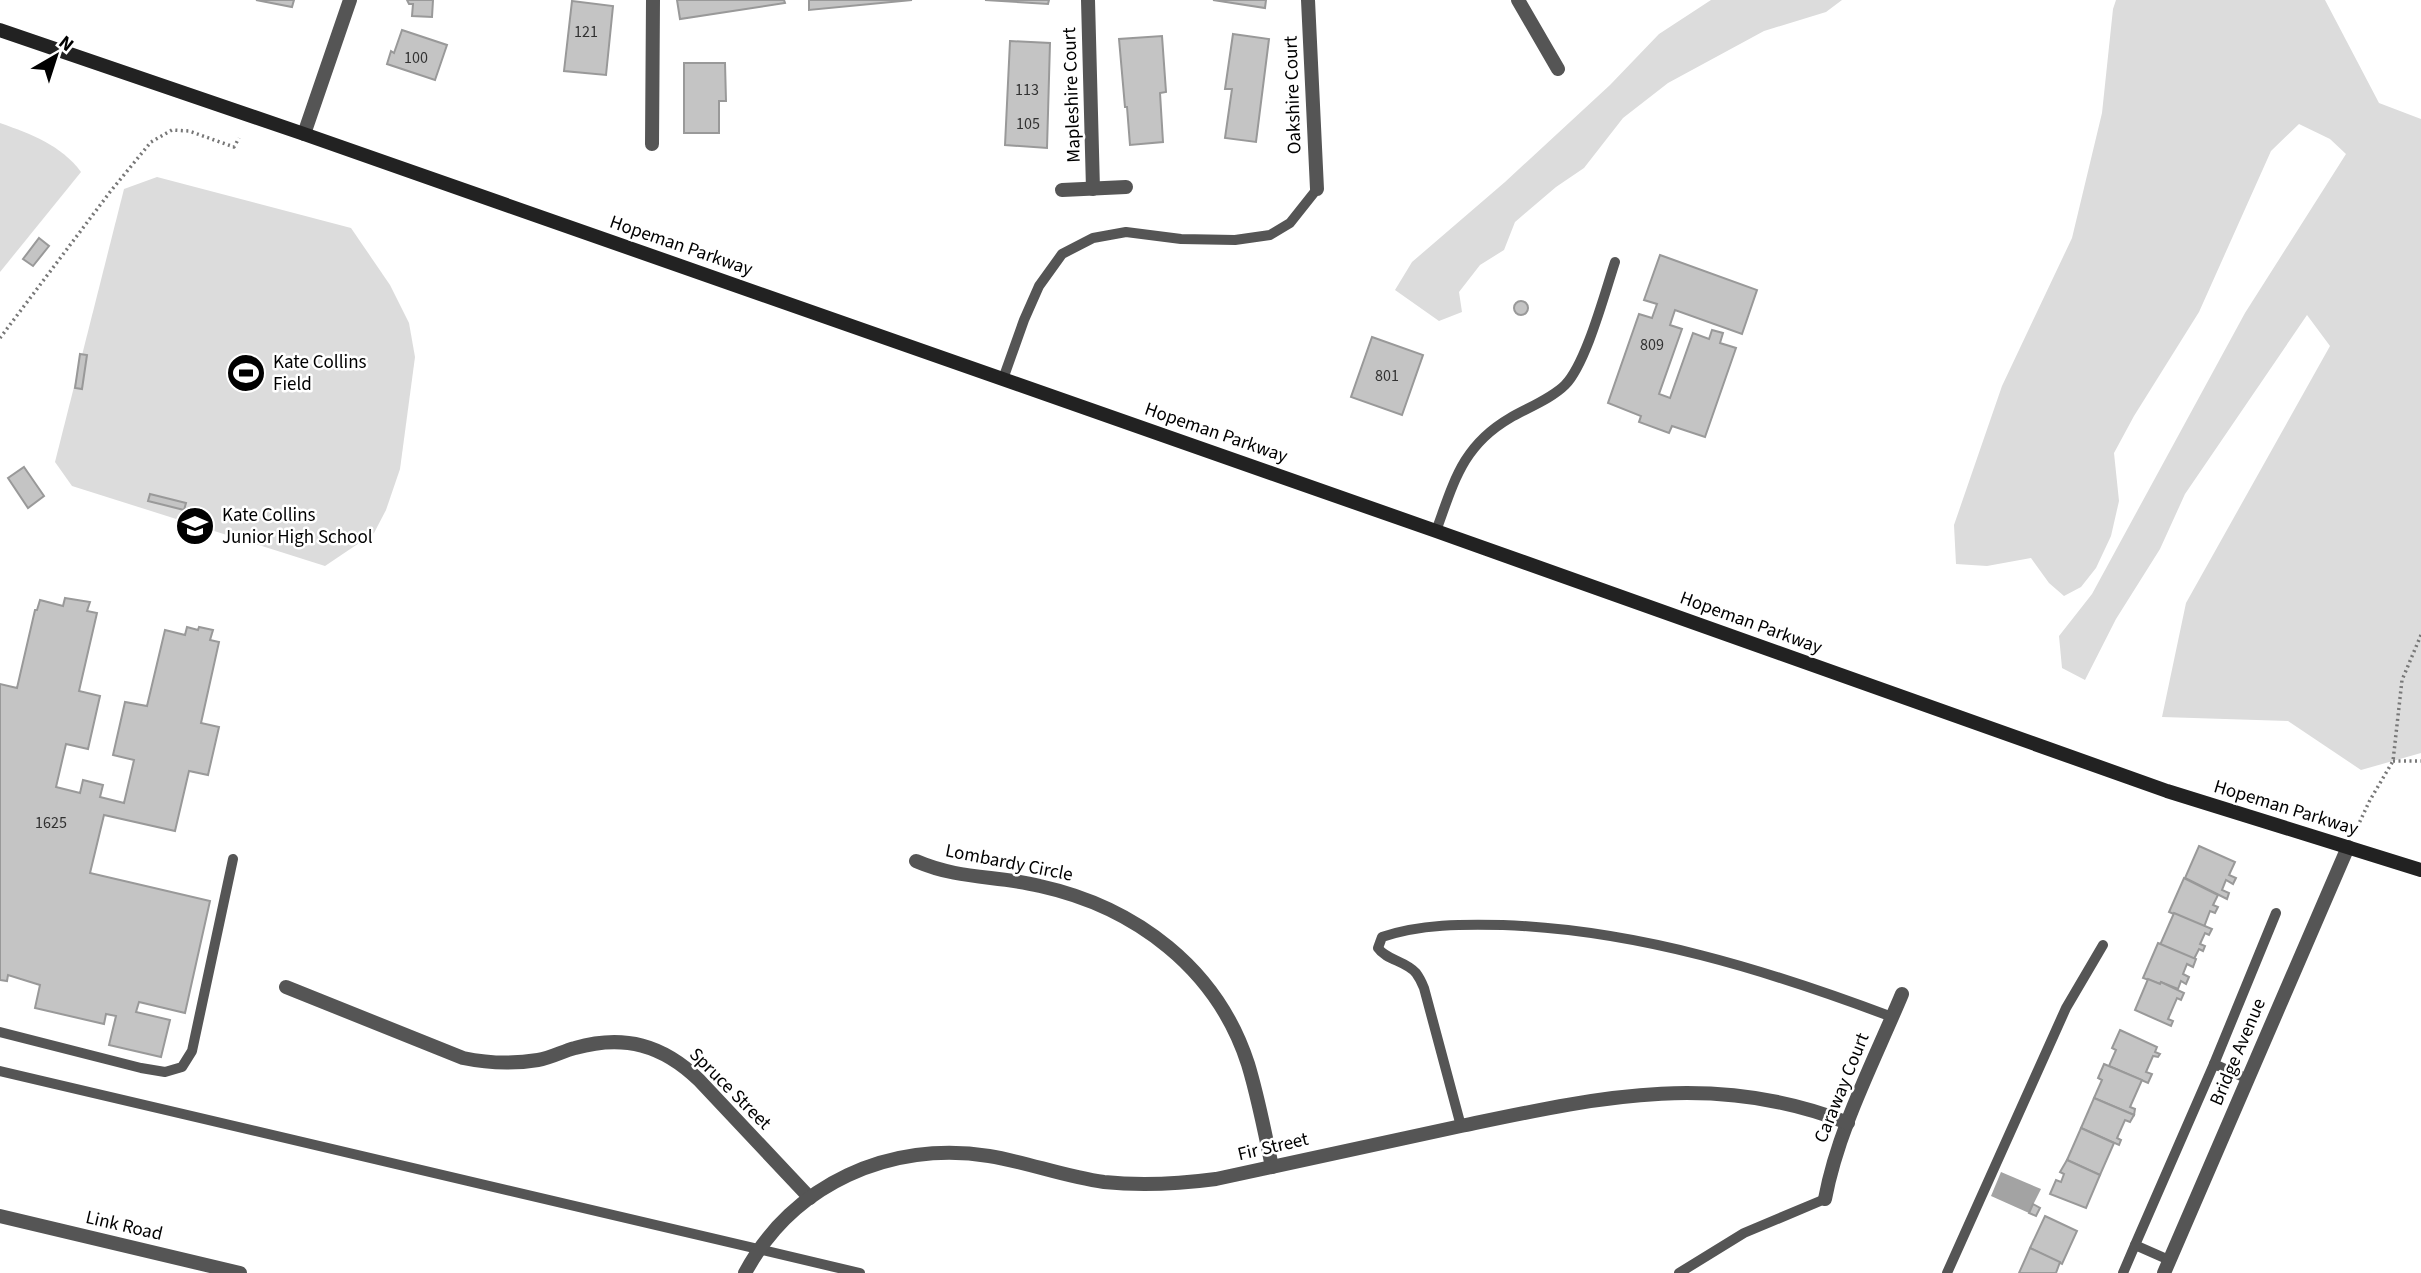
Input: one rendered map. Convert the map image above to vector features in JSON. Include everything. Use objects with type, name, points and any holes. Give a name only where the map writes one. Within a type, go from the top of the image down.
[{"type":"main road","name":"Hopeman Parkway","points":[[0,30],[1003,379],[2154,786],[2421,870]]},
{"type":"street","points":[[304,134],[350,0]]},
{"type":"street","points":[[652,144],[653,0]]},
{"type":"street","name":"Mapleshire Court","points":[[1088,0],[1094,189]]},
{"type":"street","name":"Oakshire Court","points":[[1308,0],[1317,189]]},
{"type":"street","points":[[1518,0],[1558,69]]},
{"type":"street","points":[[1062,190],[1126,187]]},
{"type":"street","name":"Bridge Avenue","points":[[2167,1267],[2348,847]]},
{"type":"street","name":"Lombardy Circle","points":[[916,861],[958,874],[1037,885],[1071,893],[1137,923],[1169,946],[1193,970],[1234,1031],[1247,1063],[1272,1167]]},
{"type":"street","name":"Spruce Street","points":[[286,987],[463,1058],[478,1061],[505,1063],[539,1060],[597,1042],[621,1041],[662,1052],[682,1064],[699,1080],[810,1198]]},
{"type":"street","name":"Caraway Court","points":[[1825,1199],[1832,1167],[1848,1123],[1902,994]]},
{"type":"street","name":"Fir Street","points":[[746,1273],[775,1230],[810,1198],[836,1180],[860,1168],[893,1158],[928,1152],[990,1156],[1080,1178],[1147,1185],[1182,1184],[1216,1180],[1461,1126],[1604,1098],[1659,1092],[1707,1092],[1749,1096],[1791,1103],[1848,1123]]},
{"type":"street","name":"Link Road","points":[[0,1216],[240,1273]]},
{"type":"lane","points":[[1003,379],[1039,286],[1062,254],[1094,238],[1126,232],[1181,240],[1235,240],[1270,235],[1290,223],[1317,189]]},
{"type":"lane","points":[[1436,531],[1459,469],[1470,450],[1495,426],[1559,389],[1574,373],[1589,340],[1615,262]]},
{"type":"lane","points":[[0,1032],[141,1068],[165,1072],[182,1067],[192,1051],[233,859]]},
{"type":"lane","points":[[2123,1273],[2276,913]]},
{"type":"lane","points":[[1461,1126],[1424,988],[1415,972],[1382,953],[1378,942],[1382,937],[1427,928],[1472,924],[1579,930],[1701,955],[1835,996],[1892,1017]]},
{"type":"lane","points":[[1948,1273],[2066,1007],[2103,945]]},
{"type":"lane","points":[[2214,1064],[2248,1079]]},
{"type":"lane","points":[[0,1071],[860,1273]]},
{"type":"lane","points":[[1679,1273],[1744,1233],[1825,1199]]},
{"type":"lane","points":[[2134,1245],[2167,1267]]},
{"type":"path","points":[[0,338],[151,142],[172,130],[189,131],[234,147],[239,138]]},
{"type":"path","points":[[2348,847],[2370,800],[2393,761],[2402,680],[2421,635]]},
{"type":"path","points":[[2393,761],[2421,761]]},
{"type":"shaded area","points":[[1711,0],[1842,0],[1826,12],[1764,31],[1668,83],[1623,118],[1584,168],[1556,187],[1515,222],[1504,250],[1480,265],[1459,292],[1462,312],[1439,321],[1395,290],[1412,262],[1505,182],[1610,85],[1659,34]]},
{"type":"shaded area","points":[[2116,0],[2325,0],[2379,103],[2421,119],[2421,753],[2361,770],[2288,721],[2162,717],[2186,603],[2330,346],[2307,315],[2185,494],[2160,549],[2116,619],[2085,680],[2062,668],[2059,636],[2092,594],[2245,313],[2346,154],[2330,139],[2299,124],[2271,151],[2199,312],[2114,453],[2119,501],[2111,536],[2096,568],[2081,587],[2064,596],[2049,583],[2031,558],[1987,566],[1956,564],[1954,525],[2002,386],[2072,238],[2102,113]]},
{"type":"shaded area","points":[[0,123],[34,136],[55,148],[81,172],[0,272]]},
{"type":"shaded area","name":"Kate Collins Field","points":[[157,177],[351,228],[390,285],[409,323],[415,357],[400,469],[386,510],[374,533],[325,566],[72,486],[55,462],[124,189]]},
{"type":"shaded area","points":[[2001,1172],[2041,1189],[2029,1213],[1991,1196]]},
{"type":"building","points":[[256,0],[294,0],[292,7]]},
{"type":"building","points":[[407,0],[433,0],[432,17],[412,16],[413,4],[409,4]]},
{"type":"building","points":[[677,0],[784,0],[785,3],[680,19]]},
{"type":"building","points":[[809,0],[912,0],[809,10]]},
{"type":"building","points":[[985,0],[1049,0],[1048,4]]},
{"type":"building","points":[[1213,0],[1266,0],[1265,8]]},
{"type":"building","points":[[572,1],[613,6],[606,75],[564,71]]},
{"type":"building","points":[[402,30],[447,45],[435,80],[387,64]]},
{"type":"building","points":[[1233,34],[1269,39],[1256,142],[1225,138],[1232,89],[1225,89]]},
{"type":"building","points":[[1162,36],[1166,92],[1160,93],[1163,142],[1130,145],[1119,39]]},
{"type":"building","points":[[1010,41],[1050,43],[1047,148],[1005,145]]},
{"type":"building","points":[[684,63],[725,63],[726,101],[719,101],[719,133],[684,133]]},
{"type":"building","points":[[39,238],[49,246],[33,266],[23,259]]},
{"type":"building","points":[[1660,255],[1757,290],[1742,334],[1675,310],[1670,325],[1682,329],[1659,394],[1670,398],[1693,333],[1709,339],[1712,330],[1723,333],[1720,343],[1736,348],[1705,437],[1672,426],[1669,433],[1639,422],[1641,416],[1608,403],[1639,314],[1652,318],[1657,304],[1644,300]]},
{"type":"building","points":[[1521,301],[1526,303],[1526,313],[1521,315],[1516,313],[1514,308],[1516,303]]},
{"type":"building","points":[[1372,337],[1423,355],[1402,415],[1351,397]]},
{"type":"building","points":[[80,354],[87,355],[82,389],[75,388]]},
{"type":"building","points":[[24,467],[44,496],[28,508],[8,478]]},
{"type":"building","points":[[150,494],[186,503],[184,510],[148,501]]},
{"type":"building","points":[[65,598],[90,602],[87,611],[97,613],[79,691],[100,696],[88,749],[66,744],[56,787],[80,793],[83,780],[103,785],[100,797],[124,803],[134,760],[113,755],[125,702],[147,706],[165,630],[185,635],[187,627],[213,630],[210,640],[219,642],[201,723],[219,727],[208,775],[189,771],[175,831],[104,815],[90,873],[210,901],[185,1013],[139,1002],[136,1012],[170,1020],[161,1057],[109,1045],[116,1016],[106,1014],[104,1024],[35,1008],[40,985],[8,975],[7,981],[0,980],[0,684],[17,688],[35,610],[40,600],[63,606]]},
{"type":"building","points":[[2199,846],[2235,862],[2229,875],[2236,878],[2233,884],[2226,880],[2222,890],[2229,893],[2227,899],[2185,878]]},
{"type":"building","points":[[2184,878],[2218,895],[2213,905],[2218,907],[2215,913],[2210,911],[2204,927],[2169,912]]},
{"type":"building","points":[[2174,913],[2212,929],[2209,935],[2205,933],[2200,944],[2205,946],[2203,951],[2199,949],[2194,959],[2160,945]]},
{"type":"building","points":[[2158,943],[2196,959],[2193,967],[2187,964],[2183,974],[2189,977],[2186,984],[2181,981],[2178,989],[2143,978]]},
{"type":"building","points":[[2148,979],[2184,993],[2181,1000],[2177,998],[2168,1019],[2173,1021],[2171,1026],[2135,1010]]},
{"type":"building","points":[[2120,1030],[2157,1047],[2155,1052],[2160,1054],[2158,1057],[2153,1056],[2146,1072],[2152,1074],[2148,1083],[2109,1066],[2116,1050],[2112,1048]]},
{"type":"building","points":[[2104,1064],[2142,1080],[2130,1107],[2135,1109],[2134,1115],[2094,1098],[2102,1080],[2098,1078]]},
{"type":"building","points":[[2094,1098],[2134,1115],[2130,1122],[2125,1120],[2117,1138],[2121,1140],[2119,1145],[2081,1128]]},
{"type":"building","points":[[2081,1128],[2114,1143],[2100,1175],[2067,1160]]},
{"type":"building","points":[[2067,1160],[2100,1175],[2086,1208],[2050,1194],[2056,1180],[2061,1182],[2064,1174],[2060,1172]]},
{"type":"building","points":[[2033,1204],[2040,1208],[2036,1216],[2029,1213]]},
{"type":"building","points":[[2045,1216],[2077,1231],[2062,1264],[2030,1248]]},
{"type":"building","points":[[2030,1248],[2060,1262],[2056,1273],[2019,1273]]},
{"type":"place","name":"Kate Collins Field","points":[[246,373]]},
{"type":"place","name":"Kate Collins Junior High School","points":[[195,526]]}]
